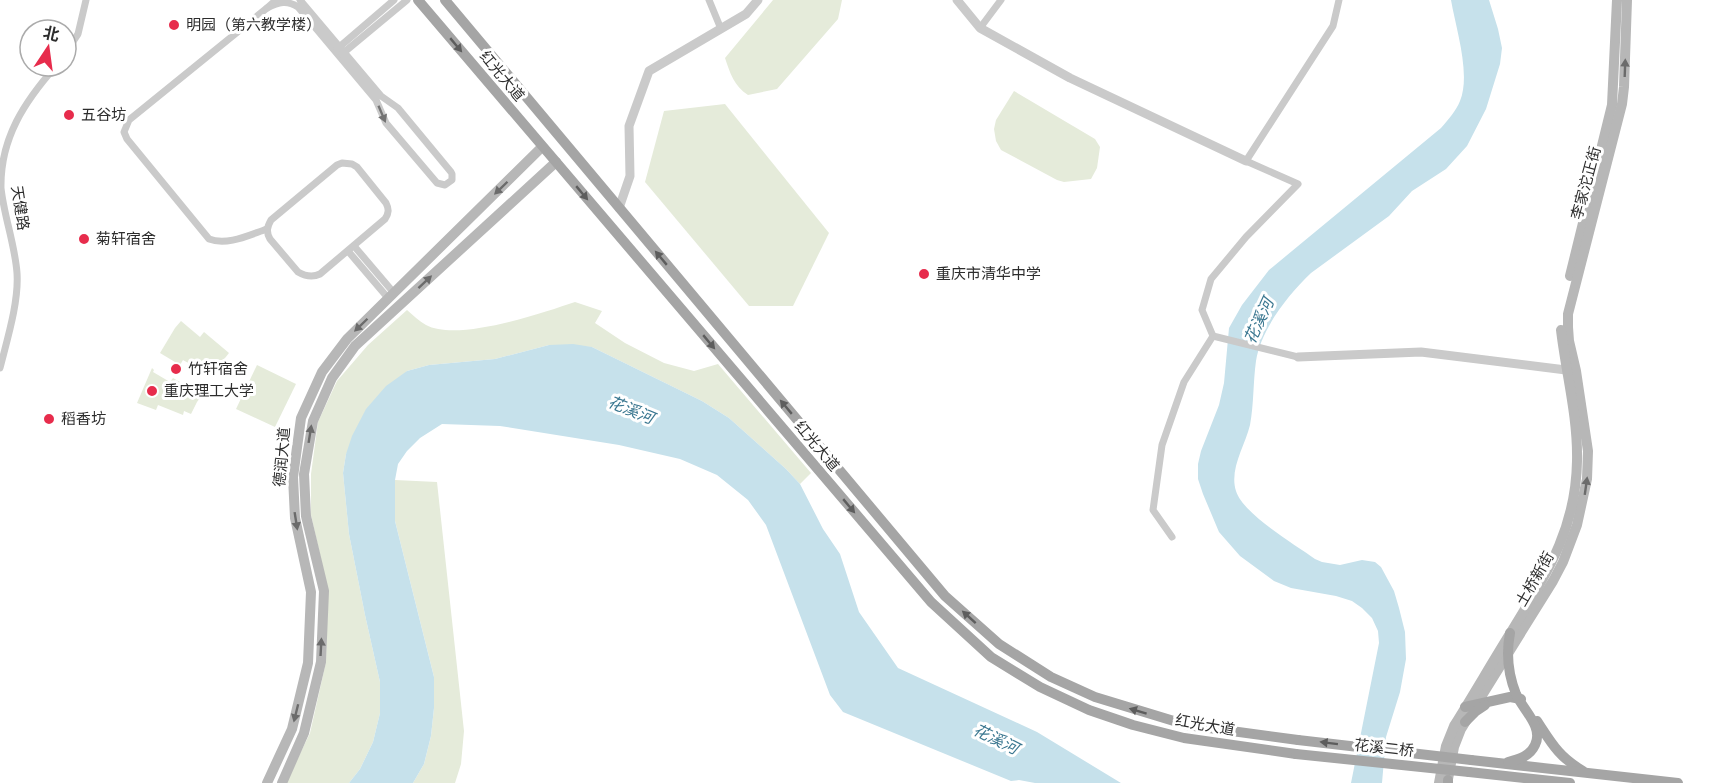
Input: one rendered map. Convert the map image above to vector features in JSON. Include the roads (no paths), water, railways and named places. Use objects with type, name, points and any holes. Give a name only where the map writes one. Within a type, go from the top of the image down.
[{"type":"main road","name":"红光大道","points":[[418,0],[931,602],[991,657],[1040,687],[1089,710],[1133,725],[1184,738],[1296,754]]},
{"type":"main road","name":"红光大道","points":[[445,0],[945,596],[999,644],[1051,677],[1095,697],[1137,711],[1187,725],[1298,740]]},
{"type":"main road","name":"李家沱正街","points":[[1571,371],[1561,328],[1561,314],[1612,105],[1617,0]]},
{"type":"main road","name":"李家沱正街","points":[[1571,371],[1568,314],[1622,104],[1627,0]]},
{"type":"main road","name":"德润大道","points":[[267,783],[292,729],[308,663],[311,592],[295,518],[293,477],[301,418],[322,372],[347,339],[542,147]]},
{"type":"main road","name":"德润大道","points":[[282,783],[304,733],[321,662],[324,591],[306,516],[304,474],[313,421],[332,378],[355,346],[556,162]]},
{"type":"main road","name":"土桥新街","points":[[1445,782],[1454,747],[1471,706],[1512,638],[1562,541],[1572,508],[1576,477],[1577,451],[1571,371]]},
{"type":"main road","points":[[1512,638],[1508,654],[1509,673],[1518,698],[1564,759],[1586,772]]},
{"type":"main road","points":[[1504,763],[1525,756],[1533,750],[1538,732],[1514,672],[1512,638]]},
{"type":"main road","name":"土桥新街","points":[[1445,782],[1449,736],[1508,654]]},
{"type":"main road","points":[[1471,706],[1505,698],[1518,698]]},
{"type":"main road","points":[[1465,722],[1479,708],[1490,704],[1505,701],[1527,709]]},
{"type":"main road","name":"花溪二桥","points":[[1298,740],[1504,763]]},
{"type":"main road","name":"花溪二桥","points":[[1296,754],[1570,783]]},
{"type":"main road","points":[[1504,763],[1678,783]]},
{"type":"street","points":[[78,34],[86,0]]},
{"type":"street","points":[[267,229],[227,241],[220,242],[209,238],[127,139],[124,132],[129,120],[276,0]]},
{"type":"street","points":[[267,9],[286,0],[295,4],[340,52],[381,96],[398,108],[451,172],[452,180],[445,185],[437,183],[386,123],[376,100],[340,52],[300,0]]},
{"type":"street","points":[[340,52],[394,0]]},
{"type":"street","points":[[340,52],[406,0]]},
{"type":"street","points":[[709,0],[720,29]]},
{"type":"street","points":[[619,208],[630,176],[629,126],[649,71],[746,14],[758,0]]},
{"type":"street","points":[[957,0],[980,28],[1070,78],[1298,184],[1246,237],[1211,279],[1202,310],[1213,336]]},
{"type":"street","points":[[980,28],[1001,0]]},
{"type":"street","points":[[1246,161],[1333,26],[1339,0]]},
{"type":"street","name":"天健路","points":[[0,368],[14,312],[18,274],[1,187],[3,154],[15,119],[31,94],[45,78]]},
{"type":"street","points":[[342,163],[357,167],[386,202],[388,210],[385,219],[351,249],[320,274],[314,277],[303,275],[270,239],[267,229],[271,220],[342,163]]},
{"type":"street","points":[[351,249],[391,296]]},
{"type":"street","points":[[1213,336],[1298,357],[1421,352],[1571,371]]},
{"type":"street","points":[[1172,537],[1153,510],[1161,445],[1184,382],[1213,336]]},
{"type":"water","name":"花溪河","points":[[1451,0],[1489,0],[1502,48],[1500,64],[1486,109],[1467,146],[1446,169],[1412,191],[1389,216],[1311,273],[1277,313],[1259,349],[1250,425],[1236,466],[1234,483],[1236,491],[1248,509],[1270,528],[1322,562],[1340,565],[1362,560],[1375,562],[1381,567],[1394,591],[1405,632],[1406,659],[1400,692],[1386,737],[1382,783],[1351,783],[1379,643],[1378,631],[1372,618],[1352,601],[1291,588],[1274,581],[1240,556],[1219,532],[1198,479],[1198,464],[1219,405],[1224,383],[1229,328],[1242,305],[1269,270],[1441,128],[1458,105],[1464,78]]},
{"type":"water","name":"花溪河","points":[[573,344],[592,347],[702,401],[729,418],[786,469],[800,484],[823,529],[840,554],[859,612],[898,668],[1037,732],[1121,783],[1011,781],[843,712],[830,695],[766,525],[748,500],[717,475],[680,459],[619,445],[500,426],[442,424],[420,438],[407,451],[398,464],[395,480],[395,521],[434,677],[431,736],[424,764],[413,783],[349,783],[360,769],[373,742],[380,713],[380,682],[349,534],[343,473],[352,436],[366,409],[386,386],[407,371],[429,365],[495,359],[549,345]]},
{"type":"place","name":"明园（第六教学楼）","points":[[174,25]]},
{"type":"place","name":"五谷坊","points":[[69,115]]},
{"type":"place","name":"菊轩宿舍","points":[[84,239]]},
{"type":"place","name":"重庆市清华中学","points":[[924,274]]},
{"type":"place","name":"竹轩宿舍","points":[[176,369]]},
{"type":"place","name":"重庆理工大学","points":[[152,391]]},
{"type":"place","name":"稻香坊","points":[[49,419]]}]
